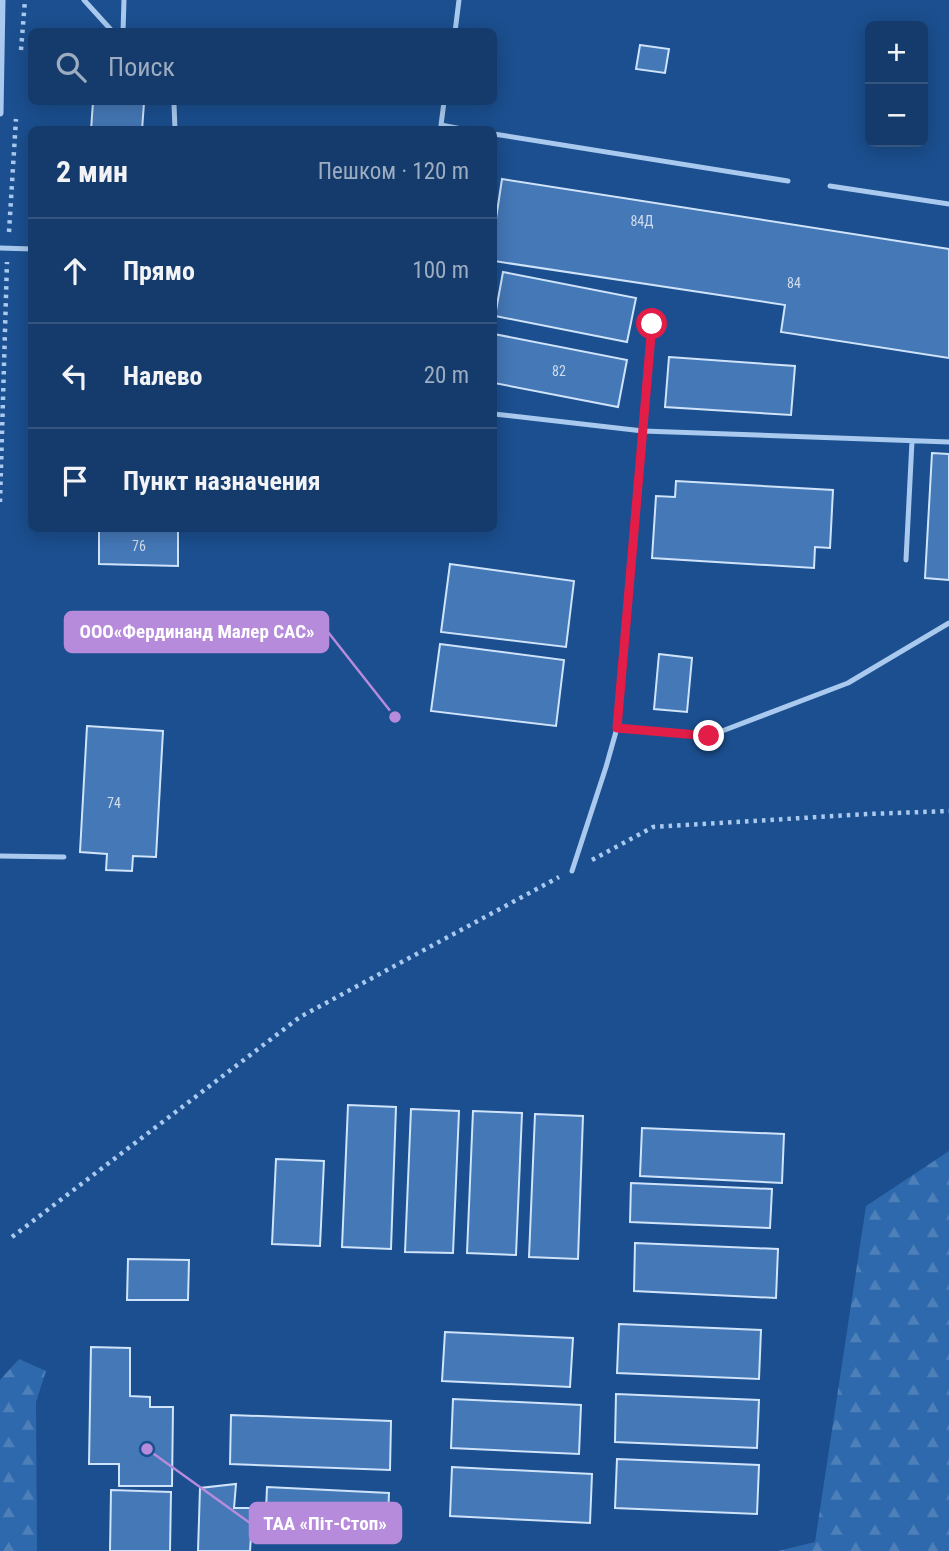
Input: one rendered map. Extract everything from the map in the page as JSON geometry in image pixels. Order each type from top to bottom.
[{"type":"street","points":[[0,113],[2,0]]},
{"type":"lane","points":[[84,0],[109,28]]},
{"type":"lane","points":[[123,28],[124,0]]},
{"type":"lane","points":[[456,28],[459,0]]},
{"type":"lane","points":[[174,105],[175,126]]},
{"type":"lane","points":[[444,105],[441,125],[446,126]]},
{"type":"lane","points":[[497,134],[788,181]]},
{"type":"lane","points":[[830,186],[949,204]]},
{"type":"lane","points":[[0,248],[28,249]]},
{"type":"lane","points":[[572,871],[617,728],[652,324]]},
{"type":"lane","points":[[497,414],[643,431],[949,442]]},
{"type":"lane","points":[[906,560],[912,441]]},
{"type":"lane","points":[[617,728],[709,736],[848,683],[949,623]]},
{"type":"lane","points":[[0,856],[64,857]]},
{"type":"path","points":[[12,1237],[300,1017],[653,827],[949,811]]},
{"type":"green space","points":[[949,1151],[949,1551],[778,1551],[815,1542],[866,1206]]},
{"type":"green space","points":[[19,1359],[46,1371],[36,1402],[37,1551],[0,1551],[0,1380]]},
{"type":"building","points":[[640,45],[669,49],[665,73],[636,69]]},
{"type":"building","points":[[93,105],[144,105],[142,126],[91,126]]},
{"type":"building","points":[[502,179],[949,249],[949,358],[781,332],[785,305],[497,261],[497,212]]},
{"type":"building","points":[[503,272],[636,298],[627,342],[497,316]]},
{"type":"building","points":[[497,335],[627,360],[618,407],[497,384]]},
{"type":"building","points":[[669,357],[795,366],[791,415],[665,407]]},
{"type":"building","points":[[932,453],[949,454],[949,580],[925,578]]},
{"type":"building","points":[[676,481],[833,490],[830,548],[815,547],[814,568],[652,558],[656,496],[675,497]]},
{"type":"building","points":[[99,532],[178,532],[178,566],[99,564]]},
{"type":"building","points":[[450,564],[574,581],[566,647],[441,632]]},
{"type":"building","points":[[440,644],[564,660],[556,726],[431,711]]},
{"type":"building","points":[[659,654],[692,658],[687,712],[654,709]]},
{"type":"building","points":[[87,726],[163,731],[156,857],[133,856],[132,871],[106,870],[107,854],[80,852]]},
{"type":"building","points":[[348,1105],[396,1107],[391,1249],[342,1247]]},
{"type":"building","points":[[411,1109],[459,1111],[453,1253],[405,1252]]},
{"type":"building","points":[[473,1111],[522,1113],[516,1255],[467,1253]]},
{"type":"building","points":[[535,1114],[583,1116],[578,1259],[529,1257]]},
{"type":"building","points":[[642,1128],[784,1134],[782,1183],[640,1176]]},
{"type":"building","points":[[276,1159],[324,1161],[320,1246],[272,1244]]},
{"type":"building","points":[[631,1183],[772,1189],[770,1228],[630,1222]]},
{"type":"building","points":[[635,1243],[778,1249],[776,1298],[634,1291]]},
{"type":"building","points":[[128,1259],[189,1260],[188,1300],[127,1300]]},
{"type":"building","points":[[619,1324],[761,1330],[759,1379],[617,1373]]},
{"type":"building","points":[[445,1332],[573,1338],[570,1387],[442,1381]]},
{"type":"building","points":[[91,1347],[130,1348],[130,1396],[150,1397],[150,1407],[173,1407],[172,1486],[119,1486],[119,1464],[89,1464]]},
{"type":"building","points":[[616,1394],[759,1400],[757,1448],[615,1442]]},
{"type":"building","points":[[453,1399],[581,1405],[579,1454],[451,1448]]},
{"type":"building","points":[[231,1415],[391,1421],[390,1470],[230,1464]]},
{"type":"building","points":[[617,1459],[759,1465],[757,1514],[615,1508]]},
{"type":"building","points":[[452,1467],[592,1474],[590,1523],[450,1516]]},
{"type":"building","points":[[236,1484],[234,1508],[253,1508],[250,1551],[198,1551],[200,1488]]},
{"type":"building","points":[[267,1487],[389,1493],[387,1540],[265,1534]]},
{"type":"building","points":[[111,1490],[171,1492],[170,1551],[110,1551]]},
{"type":"place","name":"ООО«Фердинанд Малер САС»","points":[[395,717]]},
{"type":"place","name":"ТАА «Піт-Стоп»","points":[[147,1449]]},
{"type":"route","points":[[652,324],[617,728],[709,736]]}]
